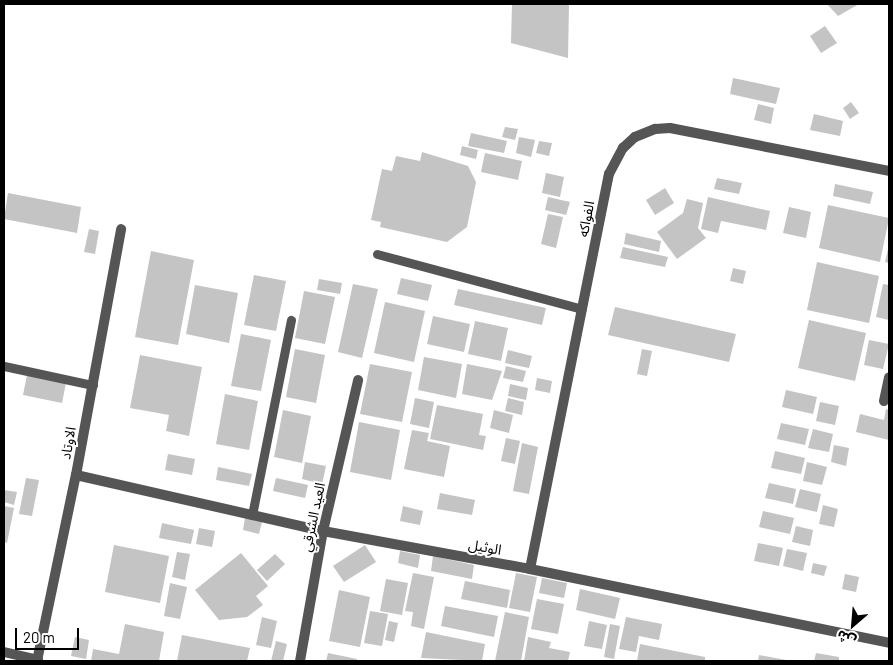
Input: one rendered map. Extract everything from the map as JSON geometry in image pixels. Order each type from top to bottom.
[{"type":"street","name":"الفواكه","points":[[530,569],[609,174],[623,148],[635,137],[655,129],[670,128],[889,171]]},
{"type":"street","name":"الاوتاد","points":[[38,661],[76,475],[121,229]]},
{"type":"street","points":[[884,401],[889,378]]},
{"type":"street","name":"العيد الشرقي","points":[[300,661],[324,531],[358,380]]},
{"type":"street","name":"الوثيل","points":[[76,475],[324,531],[530,569],[889,643]]},
{"type":"street","points":[[4,652],[38,661]]},
{"type":"lane","points":[[377,254],[582,309]]},
{"type":"lane","points":[[252,515],[291,320]]},
{"type":"lane","points":[[4,366],[93,385]]},
{"type":"building","points":[[512,4],[569,4],[568,58],[511,43]]},
{"type":"building","points":[[827,4],[859,4],[838,16]]},
{"type":"building","points":[[825,26],[837,43],[821,53],[810,36]]},
{"type":"building","points":[[733,78],[780,88],[776,104],[730,94]]},
{"type":"building","points":[[851,102],[859,113],[850,119],[843,108]]},
{"type":"building","points":[[758,104],[774,108],[771,124],[754,120]]},
{"type":"building","points":[[814,114],[843,121],[840,136],[810,130]]},
{"type":"building","points":[[505,127],[518,129],[515,140],[502,137]]},
{"type":"building","points":[[471,133],[507,141],[504,153],[468,146]]},
{"type":"building","points":[[519,137],[535,140],[531,157],[516,153]]},
{"type":"building","points":[[539,141],[552,143],[549,156],[536,153]]},
{"type":"building","points":[[462,146],[478,150],[476,159],[460,155]]},
{"type":"building","points":[[422,152],[468,166],[476,182],[467,227],[447,242],[380,227],[381,222],[371,220],[382,169],[392,171],[396,156],[420,161]]},
{"type":"building","points":[[485,153],[522,161],[518,180],[481,172]]},
{"type":"building","points":[[546,173],[564,177],[560,197],[542,193]]},
{"type":"building","points":[[717,178],[742,183],[739,194],[714,189]]},
{"type":"building","points":[[835,184],[873,192],[870,204],[833,196]]},
{"type":"building","points":[[665,188],[674,203],[655,215],[646,200]]},
{"type":"building","points":[[8,193],[81,207],[77,233],[4,219]]},
{"type":"building","points":[[548,197],[570,202],[566,215],[545,210]]},
{"type":"building","points":[[708,197],[770,211],[766,230],[721,221],[718,233],[701,229]]},
{"type":"building","points":[[687,199],[703,203],[698,228],[706,238],[677,259],[657,232],[683,213]]},
{"type":"building","points":[[828,205],[889,218],[880,262],[819,248]]},
{"type":"building","points":[[789,207],[811,212],[806,238],[783,233]]},
{"type":"building","points":[[548,214],[563,217],[556,248],[541,244]]},
{"type":"building","points":[[89,229],[99,231],[95,254],[84,252]]},
{"type":"building","points":[[626,233],[661,241],[659,252],[624,244]]},
{"type":"building","points":[[889,245],[889,263],[885,262]]},
{"type":"building","points":[[623,247],[668,257],[665,267],[620,258]]},
{"type":"building","points":[[151,251],[194,260],[178,345],[135,337]]},
{"type":"building","points":[[817,262],[879,276],[869,323],[807,310]]},
{"type":"building","points":[[733,268],[746,271],[743,284],[730,281]]},
{"type":"building","points":[[254,275],[286,281],[276,331],[244,325]]},
{"type":"building","points":[[401,278],[432,285],[428,301],[397,294]]},
{"type":"building","points":[[319,279],[342,283],[340,294],[317,290]]},
{"type":"building","points":[[353,284],[378,289],[362,358],[338,352]]},
{"type":"building","points":[[883,284],[889,285],[889,320],[876,317]]},
{"type":"building","points":[[195,285],[238,293],[229,343],[186,334]]},
{"type":"building","points":[[458,289],[546,308],[542,325],[454,305]]},
{"type":"building","points":[[304,291],[335,297],[325,344],[295,338]]},
{"type":"building","points":[[385,302],[425,311],[414,362],[374,353]]},
{"type":"building","points":[[615,307],[736,334],[729,362],[608,335]]},
{"type":"building","points":[[433,316],[470,324],[464,352],[427,344]]},
{"type":"building","points":[[809,320],[866,333],[855,381],[798,368]]},
{"type":"building","points":[[475,321],[508,328],[501,361],[468,354]]},
{"type":"building","points":[[241,334],[271,340],[261,391],[231,386]]},
{"type":"building","points":[[869,340],[889,344],[883,369],[864,365]]},
{"type":"building","points":[[295,349],[325,355],[316,403],[286,397]]},
{"type":"building","points":[[642,349],[652,351],[647,376],[637,374]]},
{"type":"building","points":[[508,350],[532,356],[529,368],[505,363]]},
{"type":"building","points":[[140,355],[202,367],[189,436],[166,431],[169,415],[130,408]]},
{"type":"building","points":[[424,357],[462,364],[456,398],[418,390]]},
{"type":"building","points":[[370,364],[412,372],[402,422],[360,414]]},
{"type":"building","points":[[467,364],[502,371],[492,400],[462,394]]},
{"type":"building","points":[[506,366],[526,371],[523,382],[503,378]]},
{"type":"building","points":[[27,375],[66,383],[62,403],[23,395]]},
{"type":"building","points":[[537,378],[552,381],[550,393],[535,390]]},
{"type":"building","points":[[510,384],[528,388],[526,400],[508,396]]},
{"type":"building","points":[[786,390],[817,397],[813,414],[782,407]]},
{"type":"building","points":[[225,394],[258,401],[249,450],[216,444]]},
{"type":"building","points":[[415,398],[434,402],[429,428],[410,424]]},
{"type":"building","points":[[508,398],[524,402],[522,415],[505,411]]},
{"type":"building","points":[[820,402],[839,406],[835,425],[816,421]]},
{"type":"building","points":[[437,405],[483,414],[479,435],[486,436],[483,450],[430,439]]},
{"type":"building","points":[[886,409],[889,410],[889,440],[856,432],[860,414],[884,420]]},
{"type":"building","points":[[283,410],[311,416],[302,463],[274,457]]},
{"type":"building","points":[[494,410],[513,415],[509,433],[490,428]]},
{"type":"building","points":[[359,422],[400,430],[391,480],[350,472]]},
{"type":"building","points":[[781,423],[809,429],[805,445],[777,439]]},
{"type":"building","points":[[813,429],[833,434],[829,452],[808,448]]},
{"type":"building","points":[[412,430],[429,433],[427,441],[450,446],[444,477],[404,469]]},
{"type":"building","points":[[506,438],[520,441],[515,464],[501,461]]},
{"type":"building","points":[[522,443],[538,447],[529,494],[513,491]]},
{"type":"building","points":[[834,445],[849,448],[846,466],[831,462]]},
{"type":"building","points":[[775,451],[805,458],[801,474],[771,468]]},
{"type":"building","points":[[168,454],[195,459],[192,475],[165,470]]},
{"type":"building","points":[[305,462],[326,466],[322,484],[302,479]]},
{"type":"building","points":[[807,462],[827,467],[822,485],[803,481]]},
{"type":"building","points":[[218,467],[252,474],[249,486],[216,480]]},
{"type":"building","points":[[26,478],[39,480],[32,516],[19,514]]},
{"type":"building","points":[[276,478],[308,485],[305,498],[273,491]]},
{"type":"building","points":[[769,483],[796,489],[793,504],[765,498]]},
{"type":"building","points":[[800,489],[821,494],[817,512],[795,507]]},
{"type":"building","points":[[4,490],[17,492],[14,505],[4,502]]},
{"type":"building","points":[[440,493],[475,500],[472,515],[437,509]]},
{"type":"building","points":[[823,505],[838,509],[834,527],[819,524]]},
{"type":"building","points":[[4,506],[14,508],[7,543],[4,542]]},
{"type":"building","points":[[403,506],[423,511],[420,525],[400,521]]},
{"type":"building","points":[[763,511],[794,518],[790,534],[759,527]]},
{"type":"building","points":[[245,518],[262,522],[259,534],[243,530]]},
{"type":"building","points":[[162,523],[194,530],[191,544],[159,538]]},
{"type":"building","points":[[796,526],[813,530],[810,546],[792,542]]},
{"type":"building","points":[[199,528],[215,531],[212,547],[196,544]]},
{"type":"building","points":[[758,543],[783,548],[779,566],[754,561]]},
{"type":"building","points":[[114,545],[169,556],[160,603],[105,592]]},
{"type":"building","points":[[365,545],[376,562],[344,582],[333,566]]},
{"type":"building","points":[[787,549],[807,553],[803,571],[783,566]]},
{"type":"building","points":[[400,551],[420,555],[418,568],[398,563]]},
{"type":"building","points":[[177,552],[190,554],[185,580],[172,577]]},
{"type":"building","points":[[241,553],[268,586],[256,596],[263,605],[247,617],[219,620],[195,590]]},
{"type":"building","points":[[275,554],[285,564],[267,581],[257,570]]},
{"type":"building","points":[[433,556],[474,565],[472,579],[431,571]]},
{"type":"building","points":[[813,563],[827,566],[824,576],[811,573]]},
{"type":"building","points":[[413,573],[434,577],[424,629],[411,626],[413,612],[405,611]]},
{"type":"building","points":[[516,573],[537,577],[530,612],[509,608]]},
{"type":"building","points":[[845,574],[859,577],[856,592],[842,589]]},
{"type":"building","points":[[542,578],[567,583],[564,598],[539,593]]},
{"type":"building","points":[[386,579],[408,583],[402,615],[380,611]]},
{"type":"building","points":[[465,581],[510,590],[507,608],[461,599]]},
{"type":"building","points":[[170,583],[187,587],[180,619],[164,616]]},
{"type":"building","points":[[580,589],[620,598],[615,619],[576,610]]},
{"type":"building","points":[[339,590],[370,597],[360,647],[329,641]]},
{"type":"building","points":[[537,599],[564,604],[558,634],[531,629]]},
{"type":"building","points":[[445,606],[498,616],[494,637],[441,626]]},
{"type":"building","points":[[370,611],[388,614],[382,646],[364,643]]},
{"type":"building","points":[[505,612],[529,617],[521,661],[495,661]]},
{"type":"building","points":[[262,617],[277,621],[271,648],[256,645]]},
{"type":"building","points":[[626,617],[662,624],[659,640],[639,636],[636,652],[619,649]]},
{"type":"building","points":[[389,621],[398,623],[394,642],[385,640]]},
{"type":"building","points":[[589,621],[607,625],[602,649],[584,646]]},
{"type":"building","points":[[125,624],[164,632],[159,661],[91,661],[93,649],[119,654]]},
{"type":"building","points":[[610,624],[620,626],[614,659],[604,657]]},
{"type":"building","points":[[426,632],[485,644],[482,661],[421,658]]},
{"type":"building","points":[[182,635],[250,648],[247,661],[177,661]]},
{"type":"building","points":[[75,637],[89,640],[86,659],[71,656]]},
{"type":"building","points":[[528,637],[551,642],[549,648],[570,652],[568,661],[524,661]]},
{"type":"building","points":[[276,641],[287,644],[283,661],[271,661]]},
{"type":"building","points":[[640,644],[705,657],[705,661],[637,661]]},
{"type":"building","points":[[328,653],[357,659],[357,661],[326,661]]},
{"type":"building","points":[[816,653],[839,657],[839,661],[814,661]]},
{"type":"building","points":[[759,655],[786,660],[786,661],[758,661]]}]
